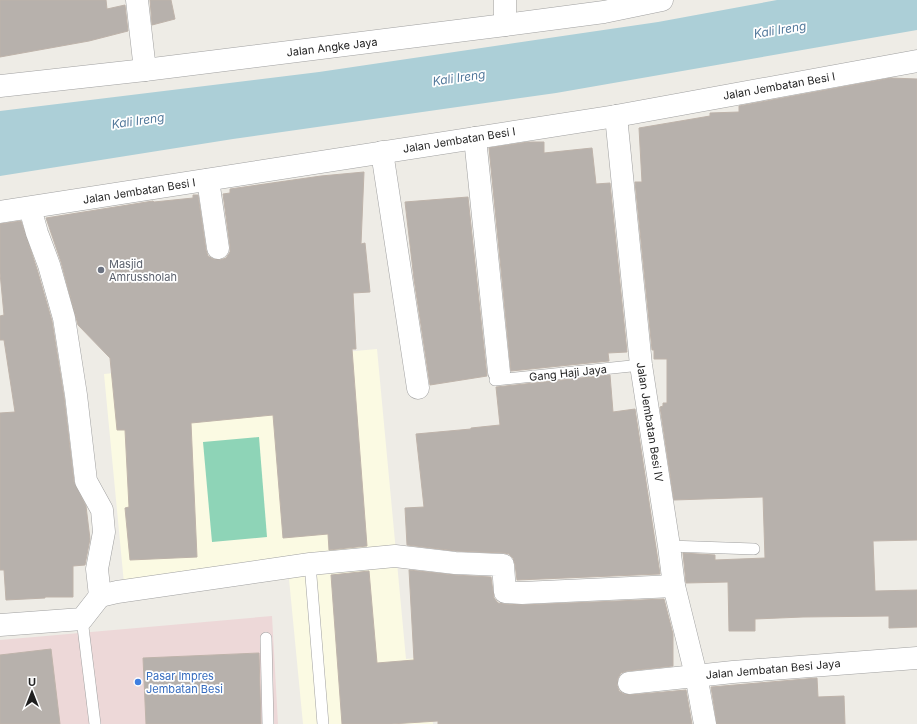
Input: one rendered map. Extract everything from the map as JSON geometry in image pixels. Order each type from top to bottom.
[{"type":"street","points":[[137,0],[145,70]]},
{"type":"street","points":[[505,0],[505,25]]},
{"type":"street","name":"Jalan Angke Jaya","points":[[0,86],[145,70],[505,25],[604,6],[662,0]]},
{"type":"street","name":"Jalan Jembatan Besi I","points":[[0,212],[616,116],[917,61]]},
{"type":"street","name":"Jalan Jembatan Besi IV","points":[[616,116],[641,365],[674,586],[696,676],[705,724]]},
{"type":"street","points":[[475,138],[497,376]]},
{"type":"street","points":[[382,152],[418,388]]},
{"type":"street","points":[[208,180],[218,248]]},
{"type":"street","points":[[30,208],[37,233],[49,265],[64,318],[76,395],[86,481],[102,510],[104,532],[97,569],[100,596]]},
{"type":"street","points":[[0,625],[82,619],[100,596],[117,592],[310,564],[395,556],[455,563],[503,565],[505,592],[522,593],[674,586]]},
{"type":"street","name":"Jalan Jembatan Besi Jaya","points":[[629,683],[917,658]]},
{"type":"lane","name":"Gang Haji Jaya","points":[[497,376],[641,365]]},
{"type":"lane","points":[[669,546],[754,549]]},
{"type":"lane","points":[[310,564],[323,724]]},
{"type":"lane","points":[[82,619],[95,724]]},
{"type":"lane","points":[[266,638],[268,724]]},
{"type":"shaded area","points":[[377,349],[406,659],[427,657],[433,724],[303,724],[289,579],[125,594],[104,374]]},
{"type":"shaded area","name":"Pasar Impres Jembatan Besi","points":[[272,616],[278,724],[0,724],[0,640]]},
{"type":"green space","points":[[259,437],[267,537],[212,542],[203,442]]},
{"type":"water","name":"Kali Ireng","points":[[777,0],[917,0],[917,30],[556,93],[233,139],[0,176],[0,111],[319,72],[658,22]]},
{"type":"building","points":[[0,0],[106,0],[107,9],[125,5],[128,31],[89,41],[0,57]]},
{"type":"building","points":[[150,0],[171,0],[175,19],[152,25]]},
{"type":"building","points":[[891,78],[917,79],[917,540],[873,541],[875,591],[917,590],[917,627],[889,628],[889,616],[803,617],[755,619],[755,631],[729,631],[728,582],[686,583],[683,553],[715,555],[715,560],[765,558],[763,497],[674,500],[660,407],[663,406],[663,403],[667,403],[667,359],[654,359],[654,350],[652,350],[635,182],[642,182],[639,128],[710,116],[710,113],[739,112],[739,106]]},
{"type":"building","points":[[528,142],[544,142],[544,153],[592,148],[596,184],[610,183],[627,352],[608,353],[609,361],[511,371],[489,148]]},
{"type":"building","points":[[364,172],[361,244],[365,243],[370,292],[353,293],[356,349],[352,349],[367,546],[329,550],[328,534],[283,538],[273,415],[191,423],[197,557],[130,560],[125,508],[129,507],[125,430],[117,430],[110,358],[78,325],[61,262],[46,218],[153,201],[193,198],[193,195],[198,195],[208,256],[213,259],[220,260],[226,258],[230,252],[223,194],[230,193],[230,189],[321,176]]},
{"type":"building","points":[[468,197],[487,376],[430,385],[414,279],[405,202]]},
{"type":"building","points":[[21,221],[52,321],[64,397],[74,482],[86,506],[90,539],[85,565],[73,566],[73,597],[45,597],[6,600],[4,570],[0,570],[0,413],[15,412],[4,340],[0,340],[0,316],[4,315],[0,273],[0,224]]},
{"type":"building","points":[[610,375],[613,412],[635,409],[660,574],[517,580],[515,564],[513,558],[509,554],[456,551],[407,545],[405,508],[424,507],[416,434],[500,425],[496,387]]},
{"type":"building","points":[[409,570],[491,577],[494,598],[498,603],[504,604],[523,605],[664,599],[673,634],[673,666],[621,673],[618,678],[617,685],[619,691],[630,695],[686,690],[692,724],[438,724],[438,721],[391,724],[342,724],[331,575],[369,571],[377,663],[414,660]]},
{"type":"building","points":[[51,649],[60,724],[0,724],[0,655]]},
{"type":"building","points":[[259,653],[261,724],[146,724],[143,658]]},
{"type":"building","points":[[817,678],[818,697],[844,696],[845,724],[717,724],[711,687]]},
{"type":"place","name":"Masjid Amrussholah","points":[[101,270]]},
{"type":"place","name":"Pasar Impres Jembatan Besi","points":[[138,682]]}]
